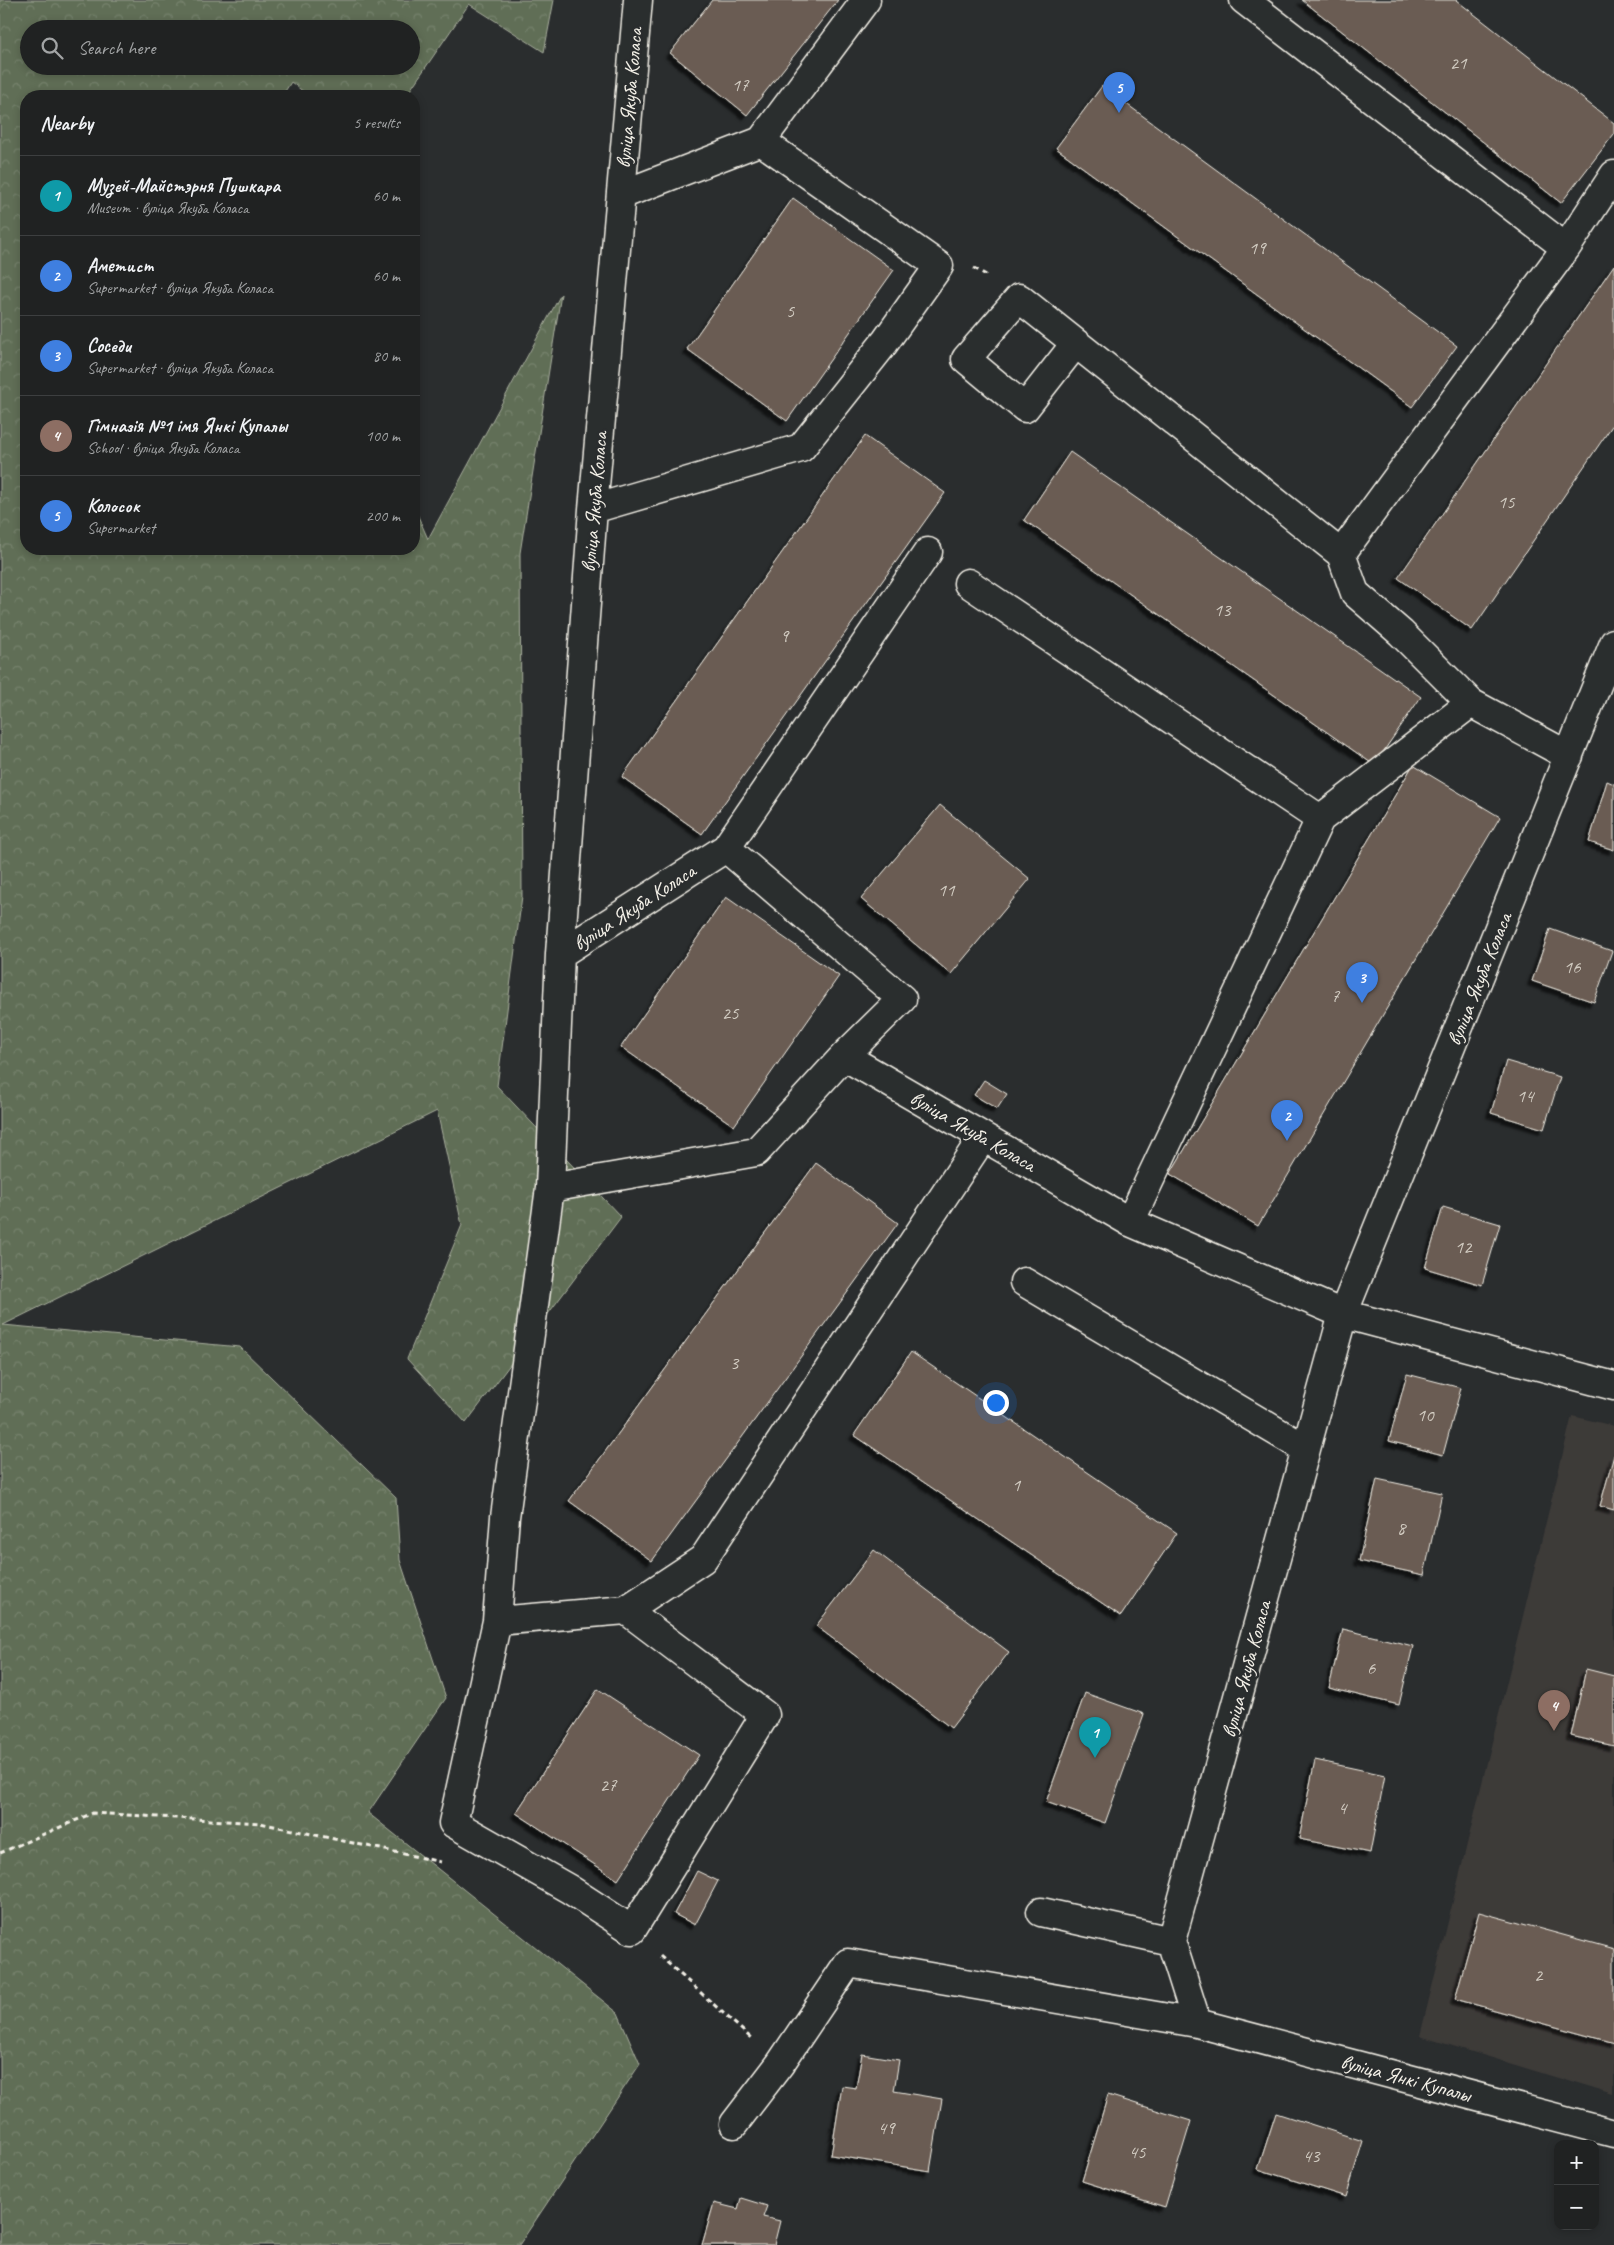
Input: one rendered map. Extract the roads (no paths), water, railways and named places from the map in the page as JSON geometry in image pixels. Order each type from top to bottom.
[{"type":"street","name":"вуліца Якуба Коласа","points":[[560,954],[593,509],[638,0]]},
{"type":"street","points":[[621,195],[761,141],[866,0]]},
{"type":"street","points":[[1244,0],[1566,248]]},
{"type":"street","points":[[593,509],[801,448],[885,342],[939,266],[761,141]]},
{"type":"street","points":[[1341,554],[1566,248],[1612,181]]},
{"type":"street","points":[[1075,344],[1341,554],[1355,593],[1401,633],[1471,703],[1569,756]]},
{"type":"street","points":[[550,1188],[756,1152],[844,1056],[902,1000],[726,848],[928,552]]},
{"type":"street","points":[[968,583],[1320,819]]},
{"type":"street","name":"вуліца Якуба Коласа","points":[[1171,1941],[1343,1314],[1614,643]]},
{"type":"street","points":[[1130,1222],[1320,819],[1471,703]]},
{"type":"street","name":"вуліца Якуба Коласа","points":[[560,954],[726,848]]},
{"type":"street","points":[[560,954],[550,1188],[505,1517],[497,1621],[453,1822],[569,1889],[632,1930],[764,1715],[626,1610]]},
{"type":"street","name":"вуліца Якуба Коласа","points":[[844,1056],[1130,1222],[1343,1314]]},
{"type":"street","points":[[497,1621],[626,1610],[703,1559],[983,1137]]},
{"type":"street","points":[[1024,1282],[1306,1449]]},
{"type":"street","points":[[1343,1314],[1614,1386]]},
{"type":"street","points":[[1041,1912],[1171,1941],[1197,2023]]},
{"type":"street","name":"вуліца Янкі Купалы","points":[[734,2124],[780,2064],[848,1963],[1197,2023],[1614,2132]]},
{"type":"place","name":"Колосок","points":[[1119,113]]},
{"type":"place","name":"Соседи","points":[[1362,1003]]},
{"type":"place","name":"Аметист","points":[[1287,1141]]},
{"type":"place","name":"Гімназія №1 імя Янкі Купалы","points":[[1554,1731]]},
{"type":"place","name":"Музей-Майстэрня Пушкара","points":[[1095,1758]]}]
